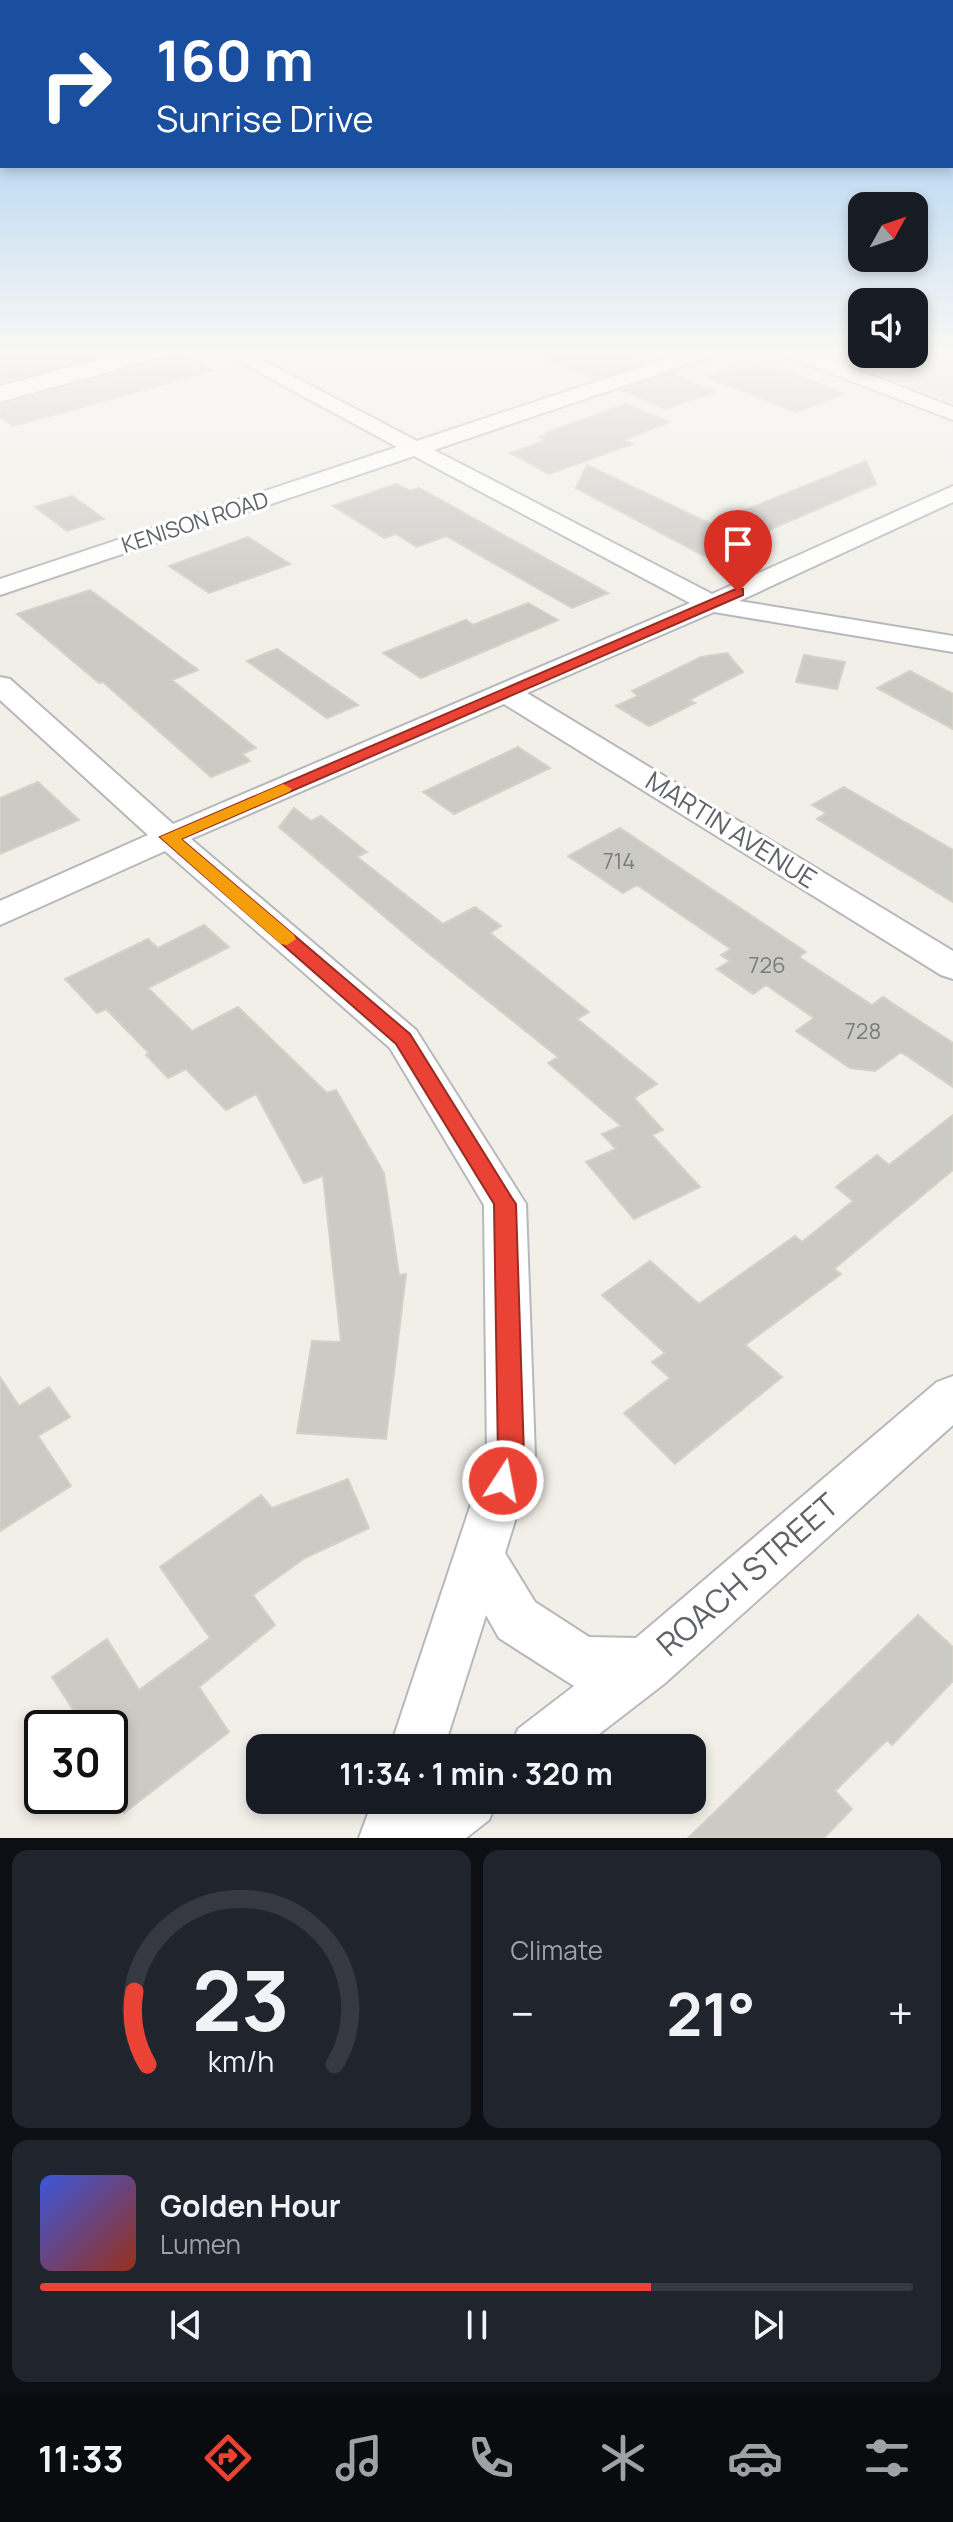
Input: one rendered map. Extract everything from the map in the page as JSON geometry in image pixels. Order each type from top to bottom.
[{"type":"street","points":[[394,437],[711,604],[953,644]]},
{"type":"street","name":"KENISON ROAD","points":[[0,587],[450,437]]},
{"type":"street","points":[[0,914],[169,837],[508,694],[953,493]]},
{"type":"street","points":[[0,685],[169,837],[403,1039],[505,1204],[511,1456],[422,1734]]},
{"type":"street","name":"MARTIN AVENUE","points":[[508,694],[953,967]]},
{"type":"street","name":"ROACH STREET","points":[[555,1734],[645,1665],[953,1396]]},
{"type":"street","points":[[479,1557],[517,1620],[582,1663],[645,1665]]},
{"type":"street","points":[[388,1838],[396,1814]]},
{"type":"street","points":[[420,1838],[451,1814]]},
{"type":"building","points":[[540,437],[632,437],[624,440],[633,444],[549,474],[510,453],[547,440]]},
{"type":"building","points":[[866,461],[876,484],[706,557],[576,488],[587,465],[711,524]]},
{"type":"building","points":[[396,484],[410,491],[419,488],[608,593],[572,608],[446,536],[417,547],[396,534],[384,538],[333,506]]},
{"type":"building","points":[[72,496],[104,519],[67,531],[35,507]]},
{"type":"building","points":[[248,537],[290,564],[209,593],[169,566]]},
{"type":"building","points":[[90,590],[198,670],[172,680],[256,748],[242,754],[250,761],[211,777],[103,682],[99,683],[17,614]]},
{"type":"building","points":[[528,603],[558,620],[421,678],[383,653],[466,620],[473,625]]},
{"type":"building","points":[[277,649],[358,705],[327,718],[247,661]]},
{"type":"building","points":[[727,653],[743,672],[689,700],[695,703],[649,726],[616,706],[638,696],[632,691],[701,657]]},
{"type":"building","points":[[804,655],[845,662],[837,689],[796,682]]},
{"type":"building","points":[[910,671],[953,694],[953,729],[877,688]]},
{"type":"building","points":[[518,747],[550,768],[454,814],[423,792]]},
{"type":"building","points":[[38,782],[79,820],[0,854],[0,798]]},
{"type":"building","points":[[844,787],[953,850],[953,902],[817,819],[826,813],[812,805]]},
{"type":"building","points":[[294,808],[311,821],[321,816],[367,852],[357,857],[443,924],[475,907],[501,926],[490,933],[589,1012],[577,1019],[657,1084],[634,1098],[663,1130],[652,1135],[700,1187],[634,1219],[586,1162],[616,1149],[602,1134],[621,1126],[548,1063],[558,1057],[412,940],[279,827]]},
{"type":"building","points":[[620,828],[806,952],[799,957],[872,1005],[883,997],[953,1043],[953,1087],[901,1052],[875,1071],[850,1068],[796,1031],[814,1018],[766,985],[753,994],[717,969],[730,961],[721,955],[731,949],[637,885],[623,893],[568,856]]},
{"type":"building","points":[[204,925],[229,947],[148,988],[192,1031],[238,1007],[327,1093],[336,1090],[384,1173],[399,1275],[406,1274],[386,1439],[297,1433],[312,1341],[341,1342],[323,1176],[304,1183],[256,1094],[226,1110],[186,1069],[168,1078],[146,1055],[149,1053],[106,1009],[97,1013],[65,979],[148,939],[158,948]]},
{"type":"building","points":[[953,1115],[953,1170],[834,1269],[841,1274],[745,1345],[782,1377],[675,1464],[624,1413],[670,1378],[652,1362],[665,1353],[602,1295],[650,1261],[699,1304],[795,1236],[802,1242],[853,1201],[836,1187],[877,1155],[889,1165]]},
{"type":"building","points":[[0,1377],[19,1406],[49,1387],[70,1417],[38,1436],[71,1486],[0,1531]]},
{"type":"building","points":[[348,1479],[369,1528],[305,1558],[253,1595],[275,1625],[199,1687],[229,1732],[128,1810],[128,1710],[73,1710],[52,1677],[107,1639],[139,1690],[210,1638],[160,1567],[261,1495],[272,1508]]},
{"type":"building","points":[[918,1615],[953,1647],[953,1681],[892,1745],[887,1740],[835,1791],[852,1809],[824,1838],[688,1838]]},
{"type":"slow traffic","points":[[283,789],[169,837],[287,939]]},
{"type":"route","points":[[503,1481],[511,1456],[505,1204],[403,1039],[169,837],[508,694],[738,592]]}]
